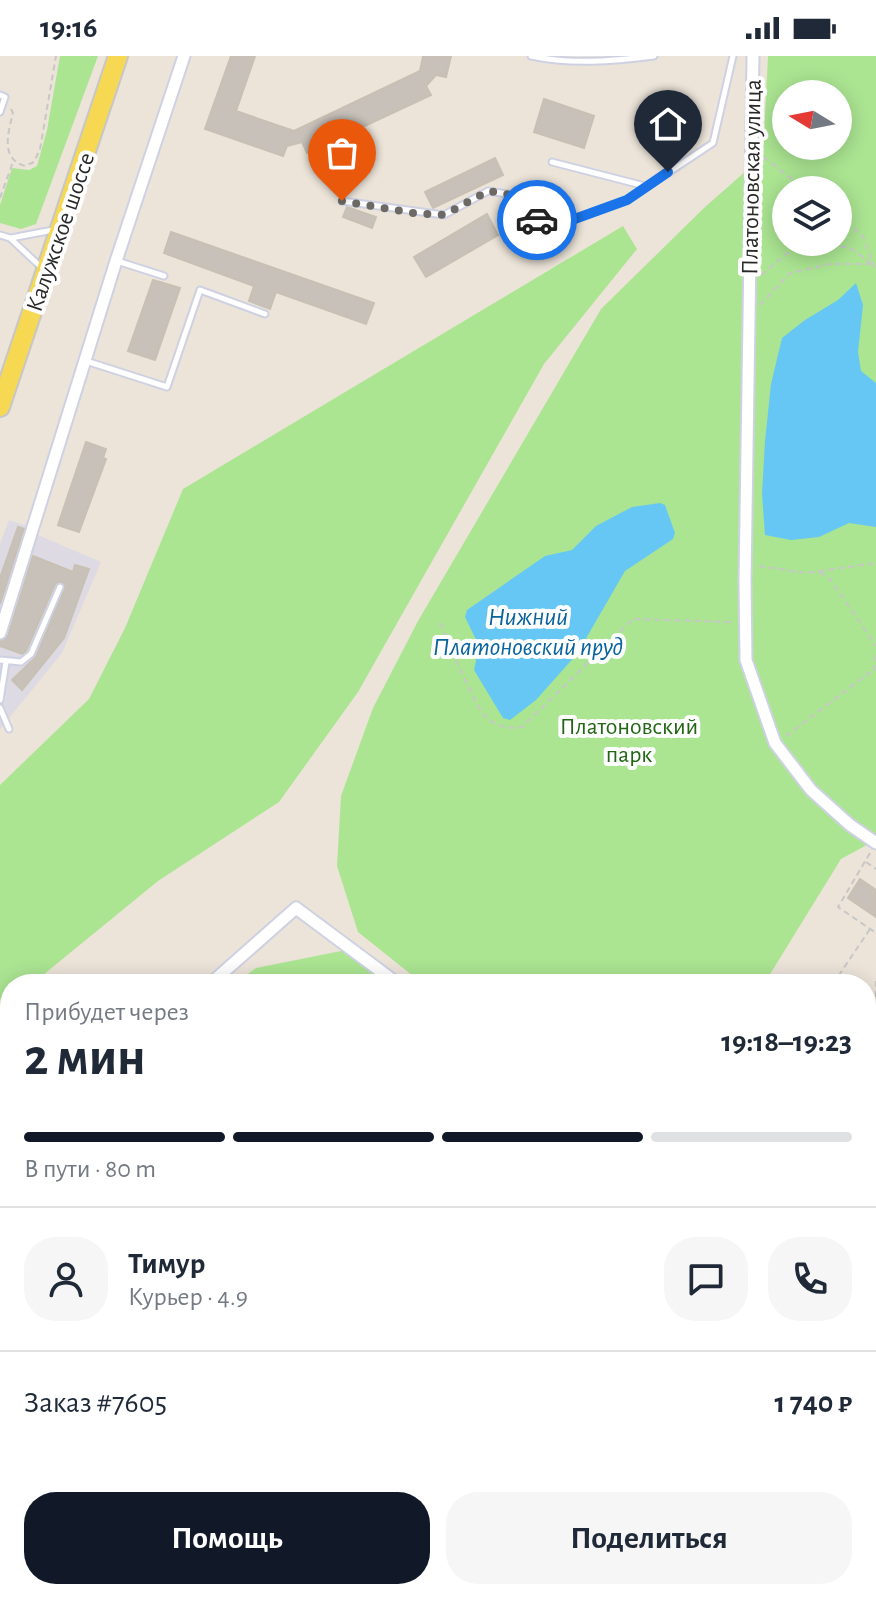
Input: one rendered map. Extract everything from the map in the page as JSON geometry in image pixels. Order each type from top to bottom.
[{"type":"main road","name":"Калужское шоссе","points":[[0,407],[118,56]]},
{"type":"street","points":[[0,633],[116,261],[184,56]]},
{"type":"street","name":"Платоновская улица","points":[[753,56],[746,660],[775,743],[811,790],[850,825],[876,843]]},
{"type":"street","points":[[221,974],[296,908],[385,974]]},
{"type":"lane","points":[[531,56],[611,62],[654,56]]},
{"type":"lane","points":[[342,201],[444,215],[488,191],[498,192],[507,194],[547,229],[627,200],[713,143],[733,56]]},
{"type":"lane","points":[[0,112],[3,96]]},
{"type":"lane","points":[[552,162],[646,186]]},
{"type":"lane","points":[[0,236],[10,238],[62,229]]},
{"type":"lane","points":[[10,238],[46,272]]},
{"type":"lane","points":[[116,261],[164,276]]},
{"type":"lane","points":[[85,361],[167,387],[200,290],[265,314]]},
{"type":"lane","points":[[0,700],[3,661],[21,662],[31,654],[60,587]]},
{"type":"lane","points":[[0,708],[9,729]]},
{"type":"path","points":[[3,96],[13,113],[7,135],[7,153],[13,161],[25,166],[34,162],[38,155],[56,56]]},
{"type":"path","points":[[763,156],[788,176]]},
{"type":"path","points":[[0,198],[13,161]]},
{"type":"path","points":[[852,227],[863,236],[876,272]]},
{"type":"path","points":[[759,276],[796,246],[849,247],[872,264]]},
{"type":"path","points":[[759,306],[790,273],[830,264],[872,264]]},
{"type":"path","points":[[753,565],[806,573],[876,563]]},
{"type":"path","points":[[819,571],[831,580],[876,646]]},
{"type":"path","points":[[440,623],[483,715],[500,726],[511,728],[522,727],[633,619],[746,622]]},
{"type":"path","points":[[782,738],[875,669],[876,655]]},
{"type":"path","points":[[876,854],[871,850],[838,907],[876,933]]},
{"type":"path","points":[[865,861],[876,869]]},
{"type":"path","points":[[840,974],[870,929]]},
{"type":"path","points":[[876,981],[876,999]]},
{"type":"shaded area","points":[[9,520],[101,562],[62,653],[0,729],[0,544]]},
{"type":"green space","points":[[60,56],[98,56],[36,224],[21,229],[0,223],[0,205],[12,168],[29,170],[37,166],[47,130]]},
{"type":"green space","name":"Платоновский парк","points":[[768,56],[876,56],[876,840],[841,859],[770,974],[410,974],[358,932],[337,866],[341,796],[373,708],[418,621],[601,309],[705,207],[763,156]]},
{"type":"green space","points":[[623,226],[637,249],[544,364],[358,692],[279,802],[158,881],[44,974],[0,974],[0,785],[89,699],[125,628],[183,489]]},
{"type":"green space","points":[[346,950],[376,974],[248,974],[256,968]]},
{"type":"water","points":[[856,283],[863,305],[858,352],[861,371],[876,383],[876,527],[849,523],[819,537],[791,540],[765,535],[762,494],[765,441],[771,384],[782,338],[838,300]]},
{"type":"water","name":"Нижний Платоновский пруд","points":[[665,505],[675,533],[673,539],[625,571],[577,654],[536,700],[510,720],[503,718],[474,670],[479,646],[465,617],[467,610],[545,556],[572,550],[596,526],[632,507]]},
{"type":"building","points":[[231,56],[255,56],[236,111],[294,131],[420,71],[423,56],[451,56],[446,77],[436,75],[426,86],[431,95],[307,153],[302,142],[287,146],[283,156],[205,129]]},
{"type":"building","points":[[544,99],[594,116],[584,148],[534,132]]},
{"type":"building","points":[[495,158],[503,175],[433,208],[425,192]]},
{"type":"building","points":[[347,207],[376,217],[372,228],[343,217]]},
{"type":"building","points":[[487,214],[498,235],[426,277],[414,257]]},
{"type":"building","points":[[171,232],[374,303],[366,324],[276,292],[270,309],[249,301],[254,286],[164,253]]},
{"type":"building","points":[[153,280],[180,288],[155,360],[128,351]]},
{"type":"building","points":[[86,442],[106,449],[103,458],[106,459],[79,532],[58,525]]},
{"type":"building","points":[[18,527],[24,529],[0,604],[0,578]]},
{"type":"building","points":[[33,556],[73,572],[75,565],[89,569],[64,638],[22,690],[12,680],[36,657],[65,587],[61,582],[55,584],[26,651],[22,654],[0,646],[0,641],[8,636]]},
{"type":"building","points":[[860,879],[876,890],[876,917],[848,898]]},
{"type":"way so far","points":[[342,201],[444,215],[488,191],[507,194],[537,220]]},
{"type":"route","points":[[537,220],[547,229],[627,200],[668,172]]}]
